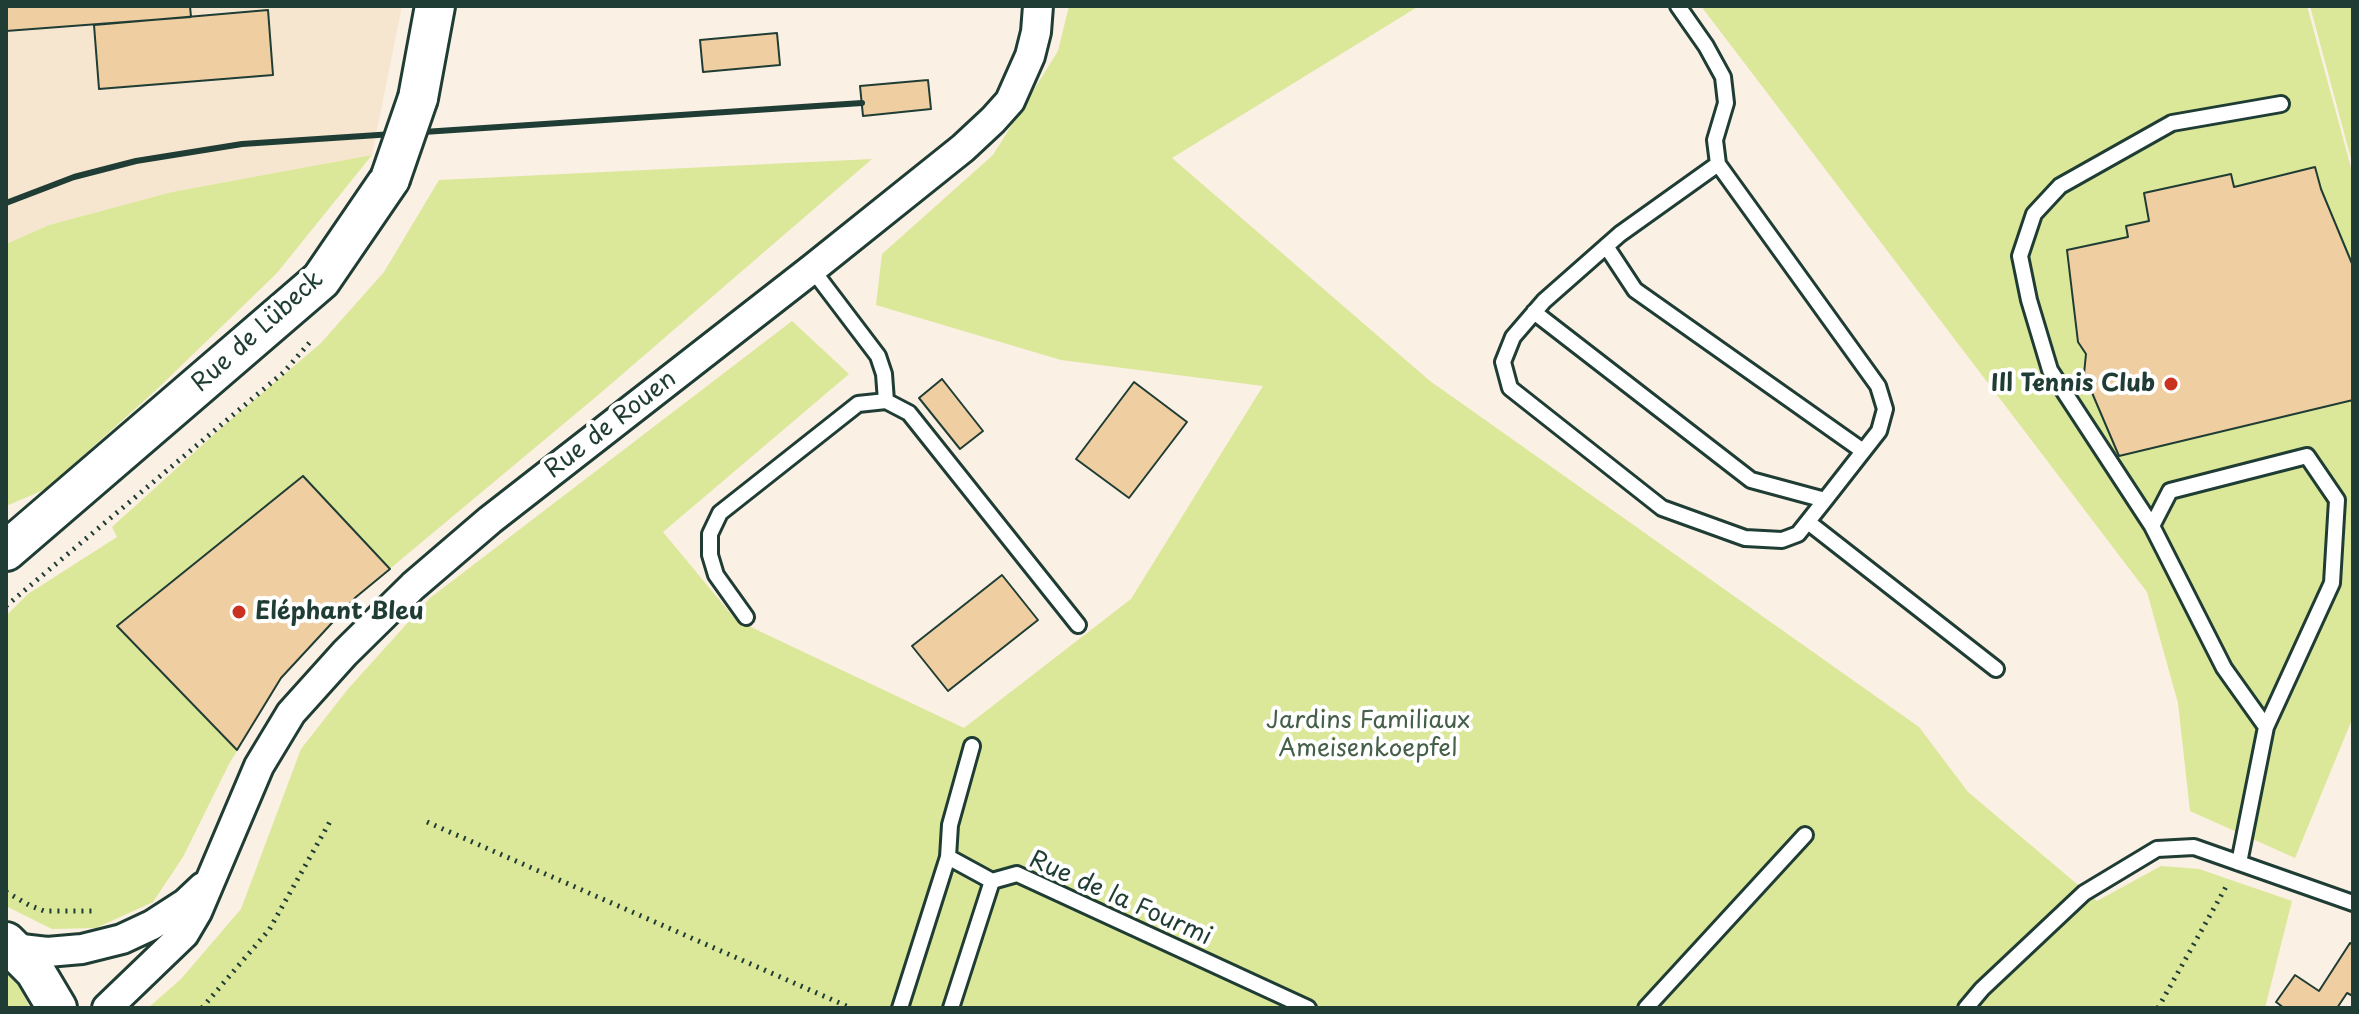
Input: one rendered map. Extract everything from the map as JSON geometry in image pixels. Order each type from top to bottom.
[{"type":"main road","name":"Rue de Lübeck","points":[[6,551],[321,280],[390,179],[418,98],[435,6]]},
{"type":"main road","points":[[10,945],[35,971],[57,1008]]},
{"type":"street","name":"Rue de Rouen","points":[[107,1008],[184,934],[197,912],[259,766],[291,713],[345,653],[413,586],[490,520],[963,148],[1010,101],[1030,56],[1038,6]]},
{"type":"street","name":"Rue de Rouen","points":[[10,945],[47,952],[82,949],[122,939],[152,925],[186,903],[212,878]]},
{"type":"lane","points":[[1678,6],[1723,77],[1726,103],[1715,140],[1718,164],[1878,386],[1885,409],[1879,431],[1808,522],[1798,534],[1782,540],[1745,538],[1662,508],[1510,388],[1503,362],[1513,337],[1534,312],[1606,246],[1718,164]]},
{"type":"lane","points":[[2266,727],[2224,668],[2152,526],[2050,370],[2029,300],[2020,256],[2034,214],[2060,186],[2172,123],[2281,104]]},
{"type":"lane","points":[[1606,246],[1635,290],[1863,451]]},
{"type":"lane","points":[[812,269],[878,356],[884,374],[886,401]]},
{"type":"lane","points":[[1534,312],[1751,480],[1825,500]]},
{"type":"lane","points":[[746,617],[716,575],[710,555],[710,534],[720,513],[858,404],[886,401],[909,413],[1078,625]]},
{"type":"lane","points":[[2152,526],[2170,491],[2307,456],[2337,500],[2332,583],[2266,727],[2239,863]]},
{"type":"lane","points":[[1808,522],[1996,669]]},
{"type":"lane","points":[[900,1008],[948,857],[950,825],[972,746]]},
{"type":"lane","points":[[1646,1008],[1805,835]]},
{"type":"lane","points":[[1966,1008],[1982,989],[2084,893],[2157,849],[2194,847],[2353,903]]},
{"type":"lane","points":[[948,857],[992,881]]},
{"type":"lane","name":"Rue de la Fourmi","points":[[951,1008],[992,881],[1017,874],[1308,1008]]},
{"type":"path","points":[[202,1008],[269,930],[332,818]]},
{"type":"path","points":[[427,822],[851,1008]]},
{"type":"path","points":[[2158,1008],[2239,863]]},
{"type":"shaded area","points":[[6,6],[402,6],[372,155],[172,192],[49,225],[6,244]]},
{"type":"green space","name":"Jardins Familiaux Ameisenkoepfel","points":[[1069,6],[1419,6],[1172,158],[1430,381],[1919,727],[1968,792],[2097,901],[2161,866],[2199,869],[2292,901],[2265,1008],[148,1008],[181,979],[241,909],[301,749],[348,689],[430,598],[792,321],[849,374],[663,532],[736,620],[964,728],[1131,599],[1263,386],[1061,360],[876,305],[882,254],[993,155],[1058,51]]},
{"type":"green space","name":"Ill Tennis Club","points":[[1701,6],[2307,6],[2353,175],[2353,717],[2295,858],[2190,811],[2178,703],[2147,592]]},
{"type":"green space","points":[[2310,6],[2353,6],[2353,166]]},
{"type":"green space","points":[[372,155],[277,273],[155,391],[46,489],[6,506],[6,244],[49,225],[172,192]]},
{"type":"green space","points":[[872,159],[597,396],[356,597],[281,678],[229,764],[183,857],[153,902],[96,928],[52,929],[6,906],[6,616],[28,594],[117,537],[112,527],[320,344],[384,272],[439,180]]},
{"type":"green space","points":[[6,972],[19,985],[30,1008],[6,1008]]},
{"type":"building","points":[[6,6],[190,6],[191,17],[6,31]]},
{"type":"building","points":[[268,10],[273,75],[99,89],[94,25]]},
{"type":"building","points":[[777,33],[780,65],[703,72],[700,40]]},
{"type":"building","points":[[928,80],[931,109],[863,116],[860,86]]},
{"type":"building","points":[[2315,167],[2353,266],[2353,400],[2119,456],[2084,374],[2086,354],[2078,342],[2067,250],[2128,237],[2126,226],[2149,221],[2144,193],[2231,174],[2234,187]]},
{"type":"building","points":[[942,379],[983,431],[960,449],[919,398]]},
{"type":"building","points":[[1134,382],[1187,422],[1129,498],[1076,459]]},
{"type":"building","name":"Eléphant Bleu","points":[[303,476],[390,569],[356,597],[281,678],[237,750],[117,626]]},
{"type":"building","points":[[1002,575],[1038,620],[948,691],[912,646]]},
{"type":"building","points":[[2350,943],[2353,945],[2353,996],[2347,993],[2337,1008],[2284,1008],[2276,1002],[2295,975],[2319,991]]},
{"type":"railway","points":[[6,203],[74,177],[136,161],[242,144],[862,103]]},
{"type":"place","name":"Ill Tennis Club","points":[[2171,384]]},
{"type":"place","name":"Eléphant Bleu","points":[[239,612]]}]
